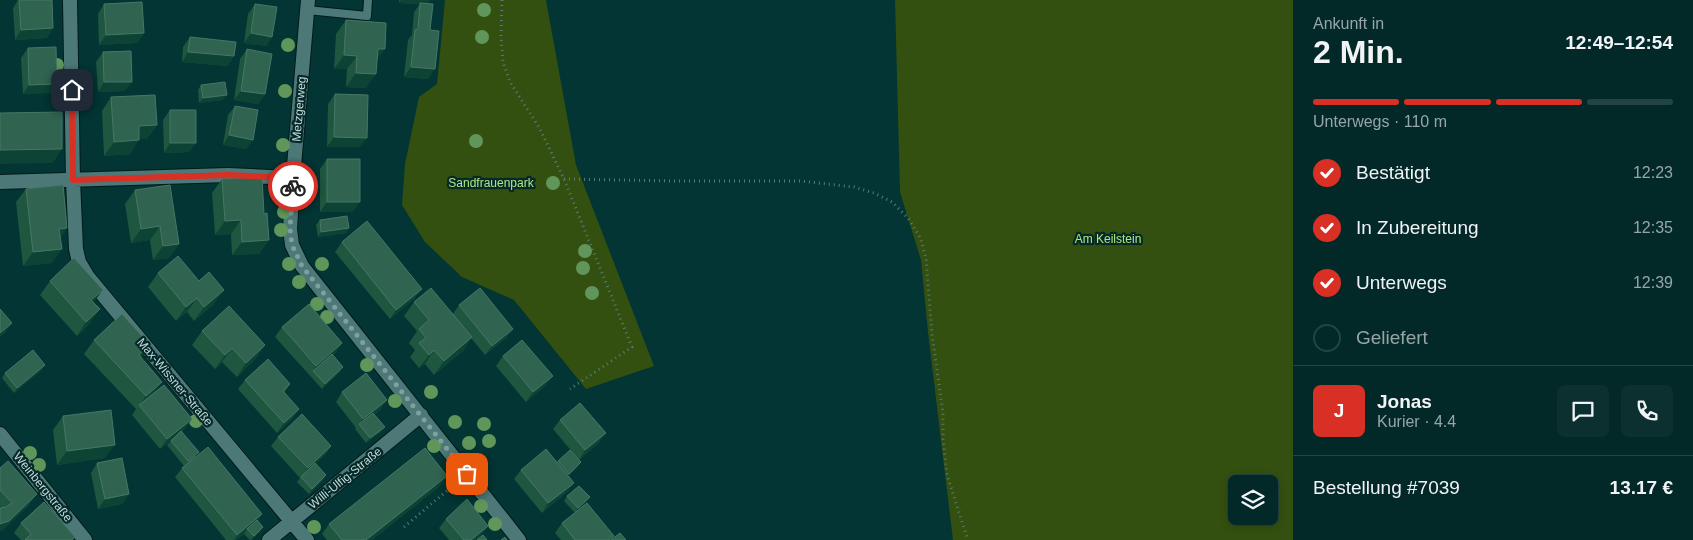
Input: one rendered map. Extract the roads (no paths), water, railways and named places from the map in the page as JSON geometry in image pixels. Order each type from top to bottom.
[{"type":"street","points":[[70,0],[73,180]]},
{"type":"street","name":"Metzgerweg","points":[[308,5],[293,178],[290,229],[292,245],[302,266],[519,540]]},
{"type":"street","points":[[0,182],[228,175],[293,178]]},
{"type":"street","name":"Max-Wissner-Straße","points":[[73,180],[76,249],[79,262],[88,277],[307,540]]},
{"type":"street","name":"Willi-Ulfig-Straße","points":[[269,540],[421,415]]},
{"type":"street","name":"Weinbergstraße","points":[[0,434],[85,540]]},
{"type":"lane","points":[[308,5],[367,16],[368,0]]},
{"type":"park label","name":"Sandfrauenpark","points":[[491,183]]},
{"type":"park label","name":"Am Keilstein","points":[[1108,239]]}]
